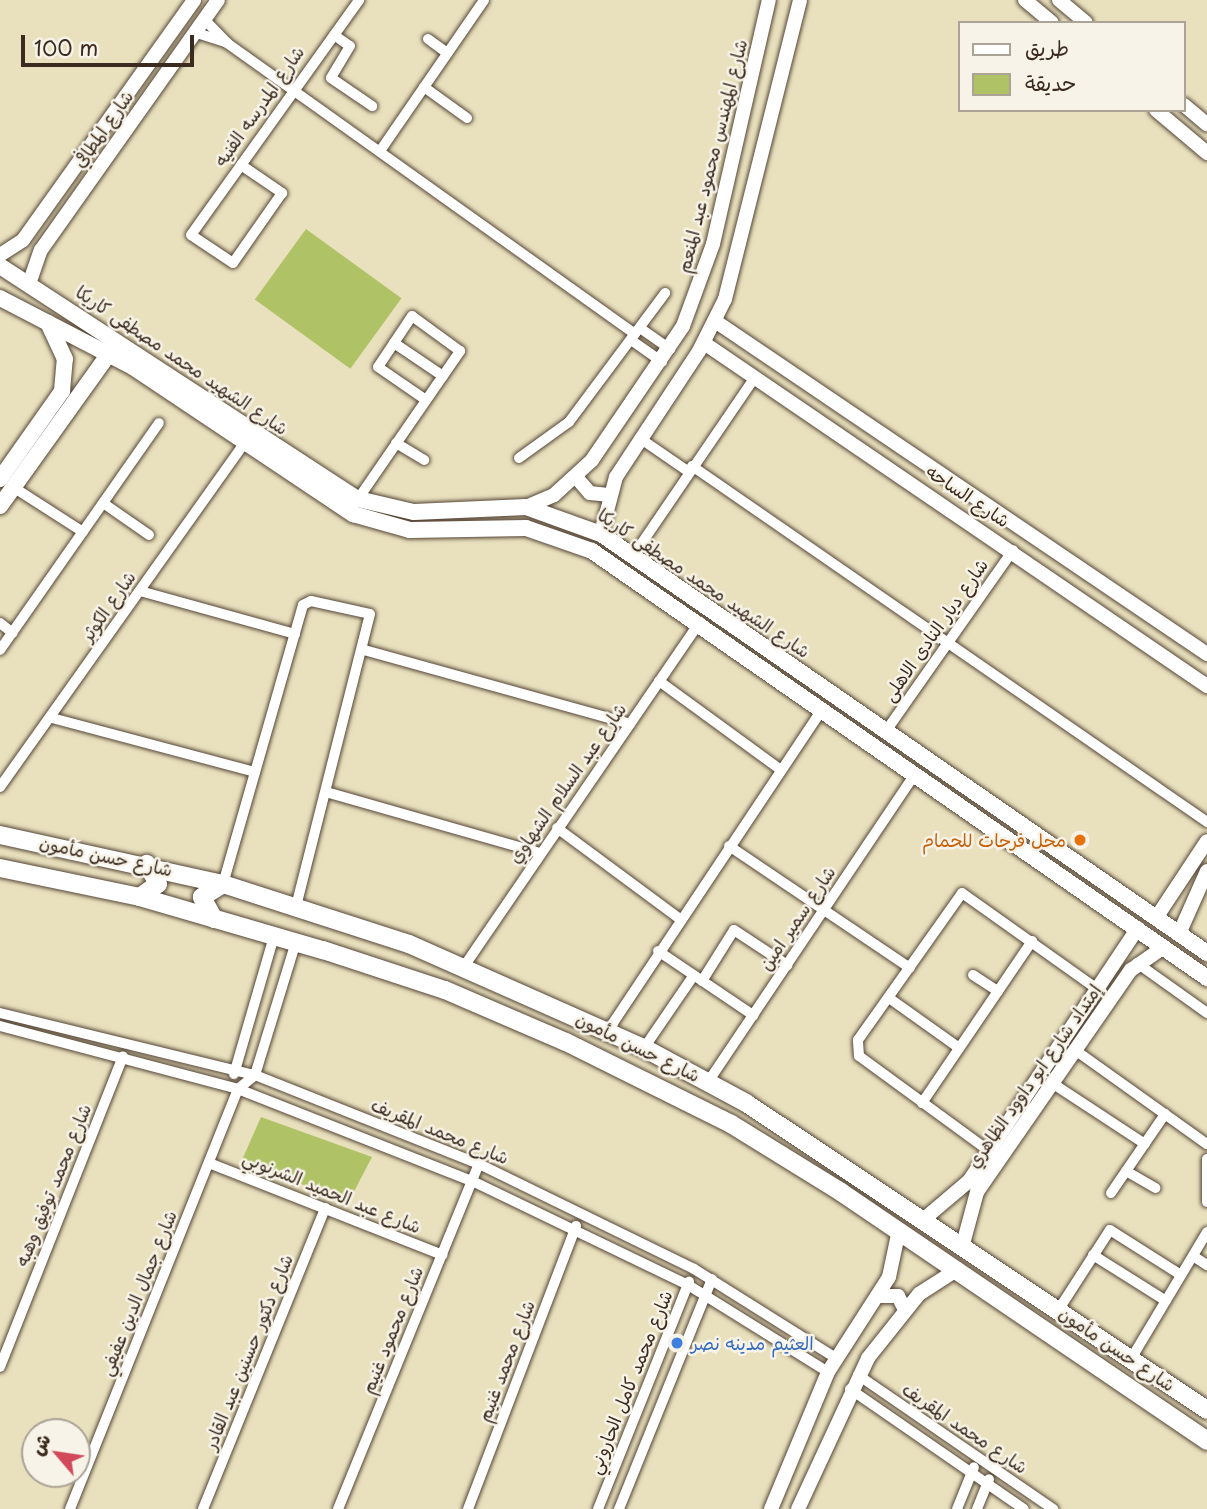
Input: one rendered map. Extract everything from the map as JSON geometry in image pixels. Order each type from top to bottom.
[{"type":"main road","name":"شارع الشهيد محمد مصطفى كاريكا","points":[[0,266],[358,499],[409,512],[526,506],[601,534],[1207,953]]},
{"type":"main road","name":"شارع الشهيد محمد مصطفى كاريكا","points":[[0,298],[109,354],[340,508],[380,524],[426,531],[508,526],[566,538],[700,622],[1207,978]]},
{"type":"main road","points":[[0,506],[7,483],[59,397],[66,370],[48,323]]},
{"type":"main road","points":[[7,483],[89,383],[109,354]]},
{"type":"main road","points":[[66,370],[89,383]]},
{"type":"main road","name":"شارع حسن مأمون","points":[[0,835],[147,864],[296,907],[465,965],[644,1048],[708,1082],[963,1244],[1207,1410]]},
{"type":"main road","points":[[139,897],[158,884],[147,864]]},
{"type":"main road","name":"شارع حسن مأمون","points":[[0,869],[139,897],[296,942],[445,990],[578,1048],[731,1124],[900,1230],[1207,1441]]},
{"type":"main road","points":[[214,919],[202,897],[223,884]]},
{"type":"street","name":"شارع المطافي","points":[[0,255],[30,230],[194,0]]},
{"type":"street","name":"شارع المطافي","points":[[30,284],[47,242],[218,0]]},
{"type":"street","name":"شارع المدرسه الفنيه","points":[[241,165],[282,193],[237,261],[191,235],[294,90],[359,0]]},
{"type":"street","points":[[380,151],[485,0]]},
{"type":"street","name":"شارع المهندس محمود عبد المنعم","points":[[526,506],[576,477],[670,349],[705,273],[769,0]]},
{"type":"street","points":[[601,534],[608,495],[704,343],[715,321],[737,261],[800,0]]},
{"type":"street","points":[[1025,0],[1050,21]]},
{"type":"street","points":[[1059,0],[1084,21]]},
{"type":"street","points":[[204,19],[227,43],[635,334],[662,362]]},
{"type":"street","points":[[194,32],[227,43]]},
{"type":"street","points":[[334,35],[350,46],[331,78],[372,106]]},
{"type":"street","points":[[428,39],[447,53]]},
{"type":"street","points":[[424,88],[467,118]]},
{"type":"street","points":[[1186,107],[1207,124]]},
{"type":"street","points":[[1158,112],[1207,153]]},
{"type":"street","points":[[30,230],[34,240],[47,242]]},
{"type":"street","points":[[519,458],[569,422],[664,293]]},
{"type":"street","points":[[358,499],[443,376],[461,349],[412,316],[378,367],[426,400]]},
{"type":"street","name":"شارع الساحه","points":[[715,321],[1001,511],[1207,654]]},
{"type":"street","points":[[721,355],[735,333]]},
{"type":"street","points":[[635,334],[670,349]]},
{"type":"street","points":[[394,343],[443,376]]},
{"type":"street","name":"شارع الساحه","points":[[704,343],[988,532],[1207,686]]},
{"type":"street","points":[[633,556],[755,377]]},
{"type":"street","points":[[0,650],[159,423]]},
{"type":"street","points":[[641,439],[691,469],[948,642],[1207,822]]},
{"type":"street","points":[[396,443],[424,460]]},
{"type":"street","name":"شارع الكوثر","points":[[0,787],[52,718],[244,444]]},
{"type":"street","points":[[576,477],[590,494],[608,495]]},
{"type":"street","points":[[7,483],[83,531]]},
{"type":"street","points":[[963,516],[977,495]]},
{"type":"street","points":[[103,503],[149,535]]},
{"type":"street","points":[[988,532],[1001,511]]},
{"type":"street","name":"شارع ديار النادى الاهلى","points":[[886,731],[1013,550]]},
{"type":"street","points":[[140,591],[295,634]]},
{"type":"street","points":[[223,884],[303,605],[311,601],[370,615],[364,650],[296,907]]},
{"type":"street","name":"شارع عبد السلام الشهاوي","points":[[465,965],[700,622]]},
{"type":"street","points":[[0,623],[13,633]]},
{"type":"street","points":[[364,650],[630,724]]},
{"type":"street","points":[[659,681],[781,770]]},
{"type":"street","points":[[607,1032],[658,951],[823,708]]},
{"type":"street","points":[[52,718],[256,772]]},
{"type":"street","name":"شارع سمير امين","points":[[708,1082],[916,772]]},
{"type":"street","points":[[326,792],[540,853]]},
{"type":"street","points":[[557,828],[680,919]]},
{"type":"street","points":[[1156,918],[1207,841]]},
{"type":"street","points":[[729,846],[909,968]]},
{"type":"street","points":[[1179,934],[1192,894],[1207,871]]},
{"type":"street","points":[[1180,882],[1192,894]]},
{"type":"street","points":[[989,1151],[856,1052],[909,968],[962,893],[1100,990]]},
{"type":"street","name":"إمتداد شارع ابو داوود الظاهري","points":[[963,1244],[972,1200],[1075,1050],[1129,965],[1138,928]]},
{"type":"street","points":[[644,1048],[734,930],[787,965]]},
{"type":"street","points":[[238,1089],[235,1070],[274,936]]},
{"type":"street","points":[[255,1075],[296,942]]},
{"type":"street","points":[[922,1103],[1032,942]]},
{"type":"street","name":"إمتداد شارع ابو داوود الظاهري","points":[[924,1219],[958,1194],[1100,990],[1129,965],[1164,947]]},
{"type":"street","points":[[658,951],[753,1015]]},
{"type":"street","points":[[1129,965],[1207,1013]]},
{"type":"street","points":[[973,975],[998,991]]},
{"type":"street","points":[[889,998],[960,1048]]},
{"type":"street","points":[[0,1027],[3,1013]]},
{"type":"street","name":"شارع محمد المقريف","points":[[3,1013],[255,1075],[479,1164],[694,1269],[836,1358]]},
{"type":"street","name":"شارع محمد المقريف","points":[[0,1027],[123,1056],[238,1089],[472,1181],[576,1226],[688,1285],[828,1372]]},
{"type":"street","points":[[1075,1050],[1207,1144]]},
{"type":"street","name":"شارع محمد توفيق وهبه","points":[[0,1367],[123,1056]]},
{"type":"street","name":"شارع جمال الدين عفيفي","points":[[70,1509],[238,1089],[255,1075]]},
{"type":"street","points":[[1052,1083],[1145,1144]]},
{"type":"street","points":[[1111,1194],[1166,1114]]},
{"type":"street","points":[[1207,1159],[1207,1202]]},
{"type":"street","name":"شارع عبد الحميد الشرنوبي","points":[[209,1163],[442,1255]]},
{"type":"street","name":"شارع محمود غنيم","points":[[338,1509],[479,1164]]},
{"type":"street","points":[[1126,1171],[1155,1188]]},
{"type":"street","points":[[958,1194],[972,1200]]},
{"type":"street","name":"شارع دكتور حسنين عبد القادر","points":[[204,1509],[325,1209]]},
{"type":"street","name":"شارع محمد غنيم","points":[[468,1509],[576,1226]]},
{"type":"street","points":[[771,1509],[828,1372],[879,1296],[894,1266],[900,1230]]},
{"type":"street","points":[[1059,1309],[1110,1230],[1181,1275]]},
{"type":"street","points":[[1131,1359],[1207,1232]]},
{"type":"street","points":[[1093,1255],[1166,1301]]},
{"type":"street","points":[[1193,1256],[1207,1265]]},
{"type":"street","name":"شارع محمد كامل الحاروني","points":[[598,1509],[694,1269]]},
{"type":"street","points":[[798,1509],[858,1375],[905,1310],[928,1286],[958,1269]]},
{"type":"street","points":[[620,1509],[712,1279]]},
{"type":"street","points":[[879,1296],[898,1296],[905,1310]]},
{"type":"street","name":"شارع محمد المقريف","points":[[858,1375],[1053,1509]]},
{"type":"street","name":"شارع محمد المقريف","points":[[850,1390],[1024,1509]]},
{"type":"street","points":[[957,1509],[978,1457]]},
{"type":"street","points":[[977,1509],[993,1468]]},
{"type":"green space","points":[[306,229],[401,298],[350,369],[255,299]]},
{"type":"green space","points":[[261,1117],[372,1157],[348,1203],[242,1160]]},
{"type":"place","name":"محل فرحات للحمام","points":[[1080,840]]},
{"type":"place","name":"العثيم مدينه نصر","points":[[677,1343]]}]
